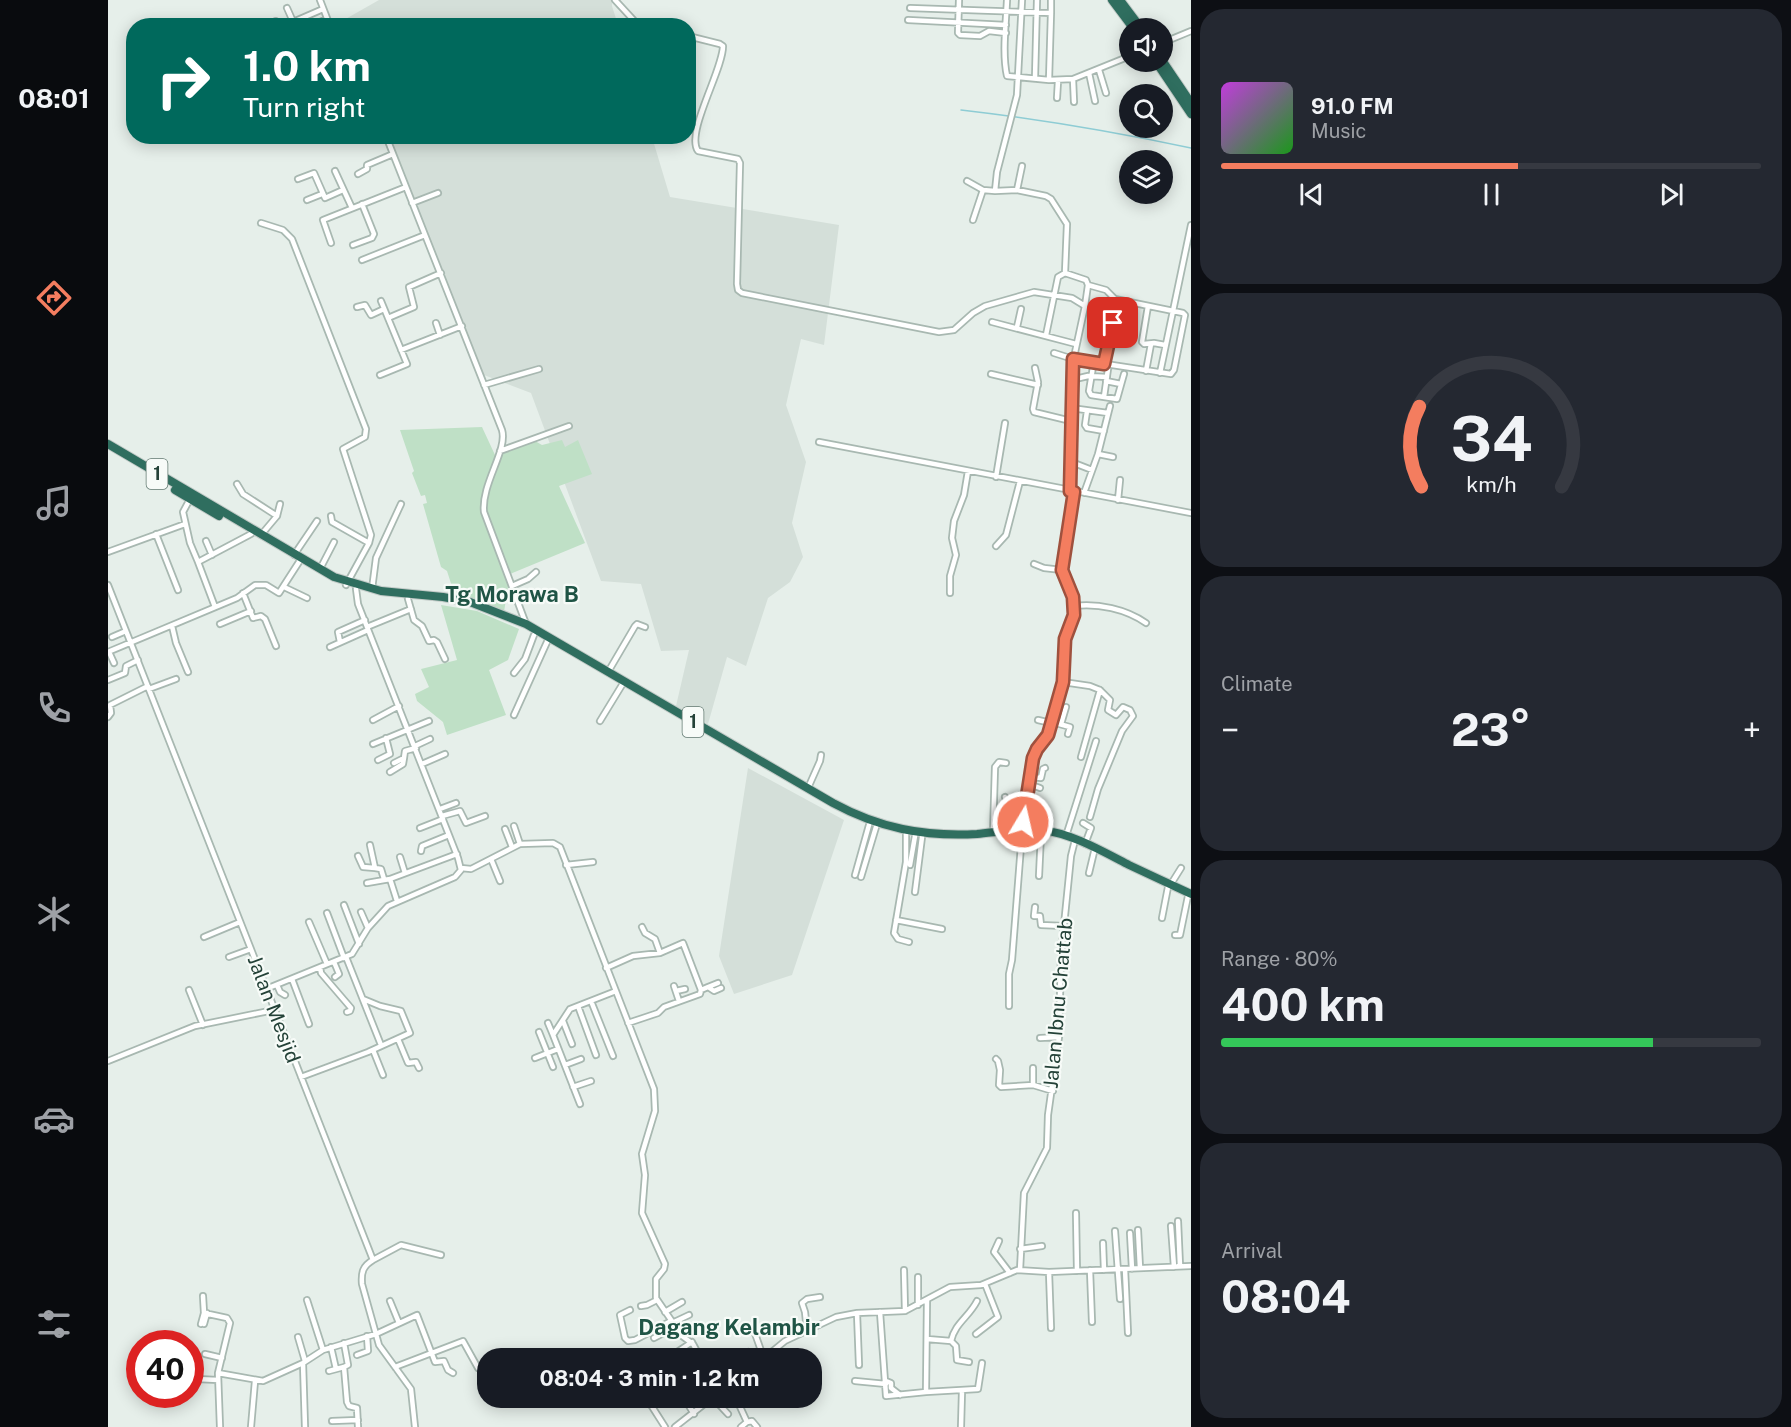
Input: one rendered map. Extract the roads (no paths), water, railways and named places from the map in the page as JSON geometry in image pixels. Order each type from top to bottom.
[{"type":"highway","points":[[1112,0],[1126,18]]},
{"type":"highway","points":[[1120,0],[1134,18]]},
{"type":"highway","points":[[1163,72],[1191,114]]},
{"type":"highway","points":[[1170,72],[1191,103]]},
{"type":"highway","name":"1","points":[[108,444],[251,534],[356,589],[373,594],[446,602],[474,608],[508,621],[818,799],[873,826],[918,836],[963,838],[1041,830],[1066,836],[1094,852],[1169,885]]},
{"type":"highway","name":"1","points":[[108,449],[190,499],[207,505],[261,535],[318,574],[347,584],[372,589],[470,602],[526,624],[852,813],[884,826],[905,831],[951,835],[1010,830],[1074,841],[1085,844],[1190,896]]},
{"type":"street","points":[[320,0],[327,18]]},
{"type":"street","points":[[615,0],[632,18]]},
{"type":"street","points":[[959,0],[958,33],[961,36],[980,36],[989,31],[1006,33]]},
{"type":"street","points":[[1007,0],[1006,74],[1008,77],[1058,81],[1073,79],[1119,61]]},
{"type":"street","points":[[995,191],[997,172],[1007,139],[1019,78],[1022,0]]},
{"type":"street","points":[[1035,78],[1037,0]]},
{"type":"street","points":[[1049,80],[1051,0]]},
{"type":"street","points":[[287,8],[291,18]]},
{"type":"street","points":[[910,8],[1051,13]]},
{"type":"street","points":[[306,18],[324,9]]},
{"type":"street","points":[[908,20],[1006,25]]},
{"type":"street","points":[[1173,38],[1191,31]]},
{"type":"street","points":[[696,38],[723,46],[722,55],[700,116],[696,141]]},
{"type":"street","points":[[1099,70],[1106,93]]},
{"type":"street","points":[[1089,73],[1095,101]]},
{"type":"street","points":[[1073,79],[1074,102]]},
{"type":"street","points":[[1057,98],[1058,81]]},
{"type":"street","points":[[702,85],[710,88]]},
{"type":"street","points":[[389,144],[503,433],[500,451],[484,496],[484,512],[526,624]]},
{"type":"street","points":[[695,144],[698,151],[738,159],[740,163],[736,284],[742,293],[939,332],[954,330],[984,306],[1034,292],[1072,298],[1085,306]]},
{"type":"street","points":[[358,174],[367,170],[367,165],[393,154]]},
{"type":"street","points":[[1017,190],[1022,166]]},
{"type":"street","points":[[335,171],[352,208]]},
{"type":"street","points":[[298,179],[314,173],[322,194],[326,198],[343,190]]},
{"type":"street","points":[[967,182],[983,190],[1017,190],[1049,197],[1063,218],[1067,231],[1065,273]]},
{"type":"street","points":[[331,243],[323,221],[406,187]]},
{"type":"street","points":[[973,220],[983,190]]},
{"type":"street","points":[[412,203],[438,192]]},
{"type":"street","points":[[307,200],[322,194]]},
{"type":"street","points":[[353,245],[372,238],[374,234],[362,204]]},
{"type":"street","points":[[1160,373],[1191,225]]},
{"type":"street","points":[[261,226],[272,226],[287,234],[295,247],[366,429],[365,437],[346,446],[343,451],[370,532],[369,543],[347,584]]},
{"type":"street","points":[[362,260],[425,235]]},
{"type":"street","points":[[388,318],[414,307],[409,286],[441,273]]},
{"type":"street","points":[[1009,1006],[1009,974],[1022,831],[1030,777],[1034,754],[1048,738],[1063,682],[1065,639],[1074,606],[1072,592],[1062,570],[1072,491],[1071,380],[1073,359],[1085,306],[1088,285],[1086,280],[1065,273],[1058,277],[1046,335]]},
{"type":"street","points":[[1054,353],[1073,359],[1146,371],[1170,374],[1173,372],[1185,314],[1115,299],[1106,290],[1088,285]]},
{"type":"street","points":[[1104,364],[1115,315],[1115,299]]},
{"type":"street","points":[[380,375],[407,365],[381,301]]},
{"type":"street","points":[[357,307],[365,305],[370,315],[384,309]]},
{"type":"street","points":[[1148,306],[1142,342],[1165,345]]},
{"type":"street","points":[[1017,327],[1021,309]]},
{"type":"street","points":[[992,322],[1076,344]]},
{"type":"street","points":[[436,323],[440,335]]},
{"type":"street","points":[[401,350],[462,326]]},
{"type":"street","points":[[1146,371],[1151,344]]},
{"type":"street","points":[[1093,367],[1089,393],[1104,397],[1117,399],[1124,374]]},
{"type":"street","points":[[1035,368],[1038,385],[1034,412],[1071,421]]},
{"type":"street","points":[[484,385],[539,369]]},
{"type":"street","points":[[1104,397],[1108,369]]},
{"type":"street","points":[[991,374],[1038,385]]},
{"type":"street","points":[[1071,380],[1092,376],[1121,384]]},
{"type":"street","points":[[1084,493],[1098,454],[1110,406]]},
{"type":"street","points":[[1071,408],[1108,413]]},
{"type":"street","points":[[1087,411],[1086,426],[1104,431]]},
{"type":"street","points":[[996,477],[1005,423]]},
{"type":"street","points":[[500,451],[569,426]]},
{"type":"street","points":[[1097,430],[1101,441]]},
{"type":"street","points":[[819,442],[1191,513]]},
{"type":"street","points":[[1098,454],[1113,457]]},
{"type":"street","points":[[1074,463],[1092,470]]},
{"type":"street","points":[[950,593],[950,576],[956,555],[952,542],[954,521],[964,495],[968,471]]},
{"type":"street","points":[[1118,500],[1120,480]]},
{"type":"street","points":[[996,546],[1006,535],[1020,481]]},
{"type":"street","points":[[237,484],[243,494],[277,516]]},
{"type":"street","points":[[190,499],[183,512],[185,524],[215,607]]},
{"type":"street","points":[[261,535],[277,516],[280,504]]},
{"type":"street","points":[[372,589],[376,558],[401,504]]},
{"type":"street","points":[[331,516],[332,522],[369,543]]},
{"type":"street","points":[[114,663],[108,652],[237,598],[255,585],[266,585],[279,593],[317,521]]},
{"type":"street","points":[[108,552],[185,524]]},
{"type":"street","points":[[156,534],[178,590]]},
{"type":"street","points":[[198,562],[251,534]]},
{"type":"street","points":[[206,541],[212,555]]},
{"type":"street","points":[[320,569],[334,542]]},
{"type":"street","points":[[1034,564],[1044,568],[1062,570]]},
{"type":"street","points":[[512,586],[528,579],[536,572]]},
{"type":"street","name":"Jalan Mesjid","points":[[108,585],[373,1260]]},
{"type":"street","points":[[284,586],[307,598]]},
{"type":"street","points":[[266,989],[352,954],[368,928],[388,906],[455,877],[461,868],[357,599],[356,589]]},
{"type":"street","points":[[243,593],[253,618],[263,617],[276,646]]},
{"type":"street","points":[[408,599],[414,620],[422,626],[430,641],[437,642],[445,659]]},
{"type":"street","points":[[1074,606],[1088,604],[1108,608],[1132,614],[1146,623]]},
{"type":"street","points":[[330,647],[411,609]]},
{"type":"street","points":[[220,624],[251,611]]},
{"type":"street","points":[[332,638],[338,635],[338,632],[365,620]]},
{"type":"street","points":[[608,672],[635,626],[637,624],[645,627]]},
{"type":"street","points":[[172,626],[176,643],[188,672]]},
{"type":"street","points":[[112,637],[126,631]]},
{"type":"street","points":[[338,635],[339,642]]},
{"type":"street","points":[[514,673],[525,659],[534,635]]},
{"type":"street","points":[[514,716],[547,642]]},
{"type":"street","points":[[108,680],[124,673],[126,666],[138,660]]},
{"type":"street","points":[[108,717],[111,714],[110,705],[176,679]]},
{"type":"street","points":[[1063,682],[1100,690],[1110,700],[1108,710],[1116,715],[1122,706],[1133,716],[1122,731],[1098,789],[1090,817]]},
{"type":"street","points":[[600,722],[622,685]]},
{"type":"street","points":[[1081,757],[1100,690]]},
{"type":"street","points":[[373,720],[399,706]]},
{"type":"street","points":[[1060,724],[1066,707]]},
{"type":"street","points":[[1038,720],[1070,727],[1068,734]]},
{"type":"street","points":[[373,744],[429,721]]},
{"type":"street","points":[[378,760],[390,754],[386,738]]},
{"type":"street","points":[[390,772],[404,764],[405,751],[430,738]]},
{"type":"street","points":[[1066,836],[1096,741]]},
{"type":"street","points":[[422,764],[445,754]]},
{"type":"street","points":[[808,788],[820,755]]},
{"type":"street","points":[[394,763],[404,758]]},
{"type":"street","points":[[993,832],[995,767],[997,763],[1006,763]]},
{"type":"street","points":[[1030,777],[1041,778],[1043,769],[1046,768]]},
{"type":"street","points":[[1029,784],[1040,788]]},
{"type":"street","points":[[1005,797],[1010,808],[1010,830]]},
{"type":"street","points":[[440,809],[456,803]]},
{"type":"street","points":[[420,828],[460,811],[466,823],[485,816]]},
{"type":"street","points":[[1083,823],[1091,828],[1085,844]]},
{"type":"street","points":[[514,826],[520,844]]},
{"type":"street","points":[[858,876],[873,826]]},
{"type":"street","points":[[505,829],[512,847]]},
{"type":"street","points":[[906,834],[906,862],[895,936],[909,942]]},
{"type":"street","points":[[1039,876],[1041,834]]},
{"type":"street","points":[[421,851],[422,846],[449,835]]},
{"type":"street","points":[[910,865],[918,836]]},
{"type":"street","points":[[915,892],[918,836]]},
{"type":"street","name":"Jalan Ibnu Chattab","points":[[1020,1270],[1024,1193],[1047,1148],[1064,926],[1074,841]]},
{"type":"street","points":[[461,868],[469,870],[520,844],[555,844],[560,848],[652,1082],[656,1101],[642,1154],[645,1175],[642,1211],[664,1264],[664,1269],[656,1280],[657,1300],[682,1336],[692,1342],[695,1348]]},
{"type":"street","points":[[370,845],[375,868]]},
{"type":"street","points":[[1089,873],[1094,852]]},
{"type":"street","points":[[367,883],[390,879],[457,854]]},
{"type":"street","points":[[358,856],[363,867],[381,869],[384,879]]},
{"type":"street","points":[[400,857],[405,873]]},
{"type":"street","points":[[491,859],[500,881]]},
{"type":"street","points":[[566,865],[593,862]]},
{"type":"street","points":[[1162,918],[1169,885],[1181,868]]},
{"type":"street","points":[[390,879],[397,901]]},
{"type":"street","points":[[1176,935],[1180,935],[1190,896]]},
{"type":"street","points":[[344,905],[359,944]]},
{"type":"street","points":[[1034,924],[1035,907]]},
{"type":"street","points":[[361,912],[368,928]]},
{"type":"street","points":[[327,913],[381,1045]]},
{"type":"street","points":[[1034,916],[1040,915],[1041,925],[1064,926]]},
{"type":"street","points":[[896,920],[942,929]]},
{"type":"street","points":[[204,936],[240,922]]},
{"type":"street","points":[[309,922],[327,964]]},
{"type":"street","points":[[642,927],[645,933],[655,939],[660,953]]},
{"type":"street","points":[[606,968],[636,955],[660,953],[684,943],[700,990],[699,995],[628,1023]]},
{"type":"street","points":[[229,957],[251,949]]},
{"type":"street","points":[[334,962],[339,974],[335,977]]},
{"type":"street","points":[[320,967],[321,973],[351,1008],[347,1012]]},
{"type":"street","points":[[292,979],[309,1024]]},
{"type":"street","points":[[700,990],[718,982]]},
{"type":"street","points":[[277,985],[280,992],[285,995]]},
{"type":"street","points":[[708,987],[714,991],[721,988]]},
{"type":"street","points":[[679,1001],[675,988],[685,988]]},
{"type":"street","points":[[189,990],[203,1024]]},
{"type":"street","points":[[553,1035],[570,1009],[616,991]]},
{"type":"street","points":[[301,1077],[373,1050],[410,1033],[401,1011],[363,999]]},
{"type":"street","points":[[591,1001],[613,1056]]},
{"type":"street","points":[[578,1006],[596,1055]]},
{"type":"street","points":[[108,1062],[203,1024],[274,1010]]},
{"type":"street","points":[[563,1021],[572,1044]]},
{"type":"street","points":[[548,1023],[580,1104]]},
{"type":"street","points":[[539,1032],[552,1065],[562,1058]]},
{"type":"street","points":[[1040,1038],[1057,1039]]},
{"type":"street","points":[[398,1039],[408,1063],[416,1062],[420,1068]]},
{"type":"street","points":[[535,1058],[558,1049]]},
{"type":"street","points":[[373,1050],[383,1075]]},
{"type":"street","points":[[565,1065],[581,1059]]},
{"type":"street","points":[[996,1059],[1000,1070],[1000,1087],[1033,1085],[1053,1091]]},
{"type":"street","points":[[1033,1068],[1033,1085]]},
{"type":"street","points":[[573,1087],[591,1081]]},
{"type":"street","points":[[1076,1213],[1077,1271]]},
{"type":"street","points":[[1178,1221],[1180,1266]]},
{"type":"street","points":[[1171,1226],[1174,1267]]},
{"type":"street","points":[[1138,1230],[1140,1268]]},
{"type":"street","points":[[1115,1231],[1120,1299]]},
{"type":"street","points":[[1130,1233],[1132,1269]]},
{"type":"street","points":[[999,1241],[994,1251],[1010,1273]]},
{"type":"street","points":[[1103,1243],[1104,1270]]},
{"type":"street","points":[[415,1427],[411,1389],[382,1351],[362,1284],[362,1275],[365,1266],[401,1245],[441,1255]]},
{"type":"street","points":[[1020,1249],[1042,1246]]},
{"type":"street","points":[[776,1348],[783,1342],[836,1317],[857,1313],[905,1311],[952,1287],[985,1284],[1020,1270],[1049,1272],[1191,1266]]},
{"type":"street","points":[[1125,1269],[1128,1333]]},
{"type":"street","points":[[904,1270],[905,1311]]},
{"type":"street","points":[[1090,1270],[1092,1322]]},
{"type":"street","points":[[1049,1272],[1051,1328]]},
{"type":"street","points":[[918,1277],[918,1305]]},
{"type":"street","points":[[976,1334],[998,1317],[985,1284]]},
{"type":"street","points":[[203,1296],[206,1313],[203,1324]]},
{"type":"street","points":[[807,1331],[806,1312],[802,1303],[807,1299],[820,1297]]},
{"type":"street","points":[[307,1300],[323,1350]]},
{"type":"street","points":[[641,1306],[657,1300]]},
{"type":"street","points":[[926,1392],[927,1300]]},
{"type":"street","points":[[951,1341],[953,1331],[962,1318],[973,1309],[977,1300]]},
{"type":"street","points":[[390,1301],[399,1323]]},
{"type":"street","points":[[665,1312],[682,1302]]},
{"type":"street","points":[[630,1310],[620,1315],[625,1338],[628,1341],[673,1324]]},
{"type":"street","points":[[880,1312],[886,1396],[979,1389],[982,1363]]},
{"type":"street","points":[[206,1313],[227,1318],[229,1321],[218,1372],[220,1427]]},
{"type":"street","points":[[857,1313],[859,1365]]},
{"type":"street","points":[[654,1338],[689,1315]]},
{"type":"street","points":[[218,1372],[255,1381],[266,1380],[323,1350],[376,1334],[417,1316],[435,1362],[444,1361],[448,1370],[453,1373]]},
{"type":"street","points":[[753,1328],[759,1348]]},
{"type":"street","points":[[357,1355],[368,1351],[367,1336]]},
{"type":"street","points":[[298,1337],[304,1362],[305,1427]]},
{"type":"street","points":[[927,1339],[951,1341],[956,1346],[957,1360],[969,1362]]},
{"type":"street","points":[[395,1367],[464,1341],[477,1366]]},
{"type":"street","points":[[683,1348],[692,1342]]},
{"type":"street","points":[[329,1371],[348,1365],[344,1343]]},
{"type":"street","points":[[331,1347],[336,1369]]},
{"type":"street","points":[[206,1354],[222,1358]]},
{"type":"street","points":[[344,1367],[347,1402],[350,1406],[357,1407],[358,1427]]},
{"type":"street","points":[[204,1379],[219,1380]]},
{"type":"street","points":[[251,1427],[255,1381]]},
{"type":"street","points":[[855,1381],[890,1382],[891,1388],[900,1395]]},
{"type":"street","points":[[961,1427],[962,1391]]},
{"type":"street","points":[[653,1408],[665,1427]]},
{"type":"street","points":[[690,1408],[694,1414]]},
{"type":"street","points":[[675,1427],[701,1408]]},
{"type":"street","points":[[722,1408],[728,1414]]},
{"type":"street","points":[[740,1408],[747,1422]]},
{"type":"street","points":[[684,1419],[688,1427]]},
{"type":"street","points":[[332,1421],[358,1420]]},
{"type":"street","points":[[740,1427],[752,1421],[757,1427]]},
{"type":"waterway","points":[[961,110],[1077,126],[1191,148]]},
{"type":"district","name":"Tg Morawa B","points":[[512,594]]},
{"type":"district","name":"Dagang Kelambir","points":[[729,1327]]}]
